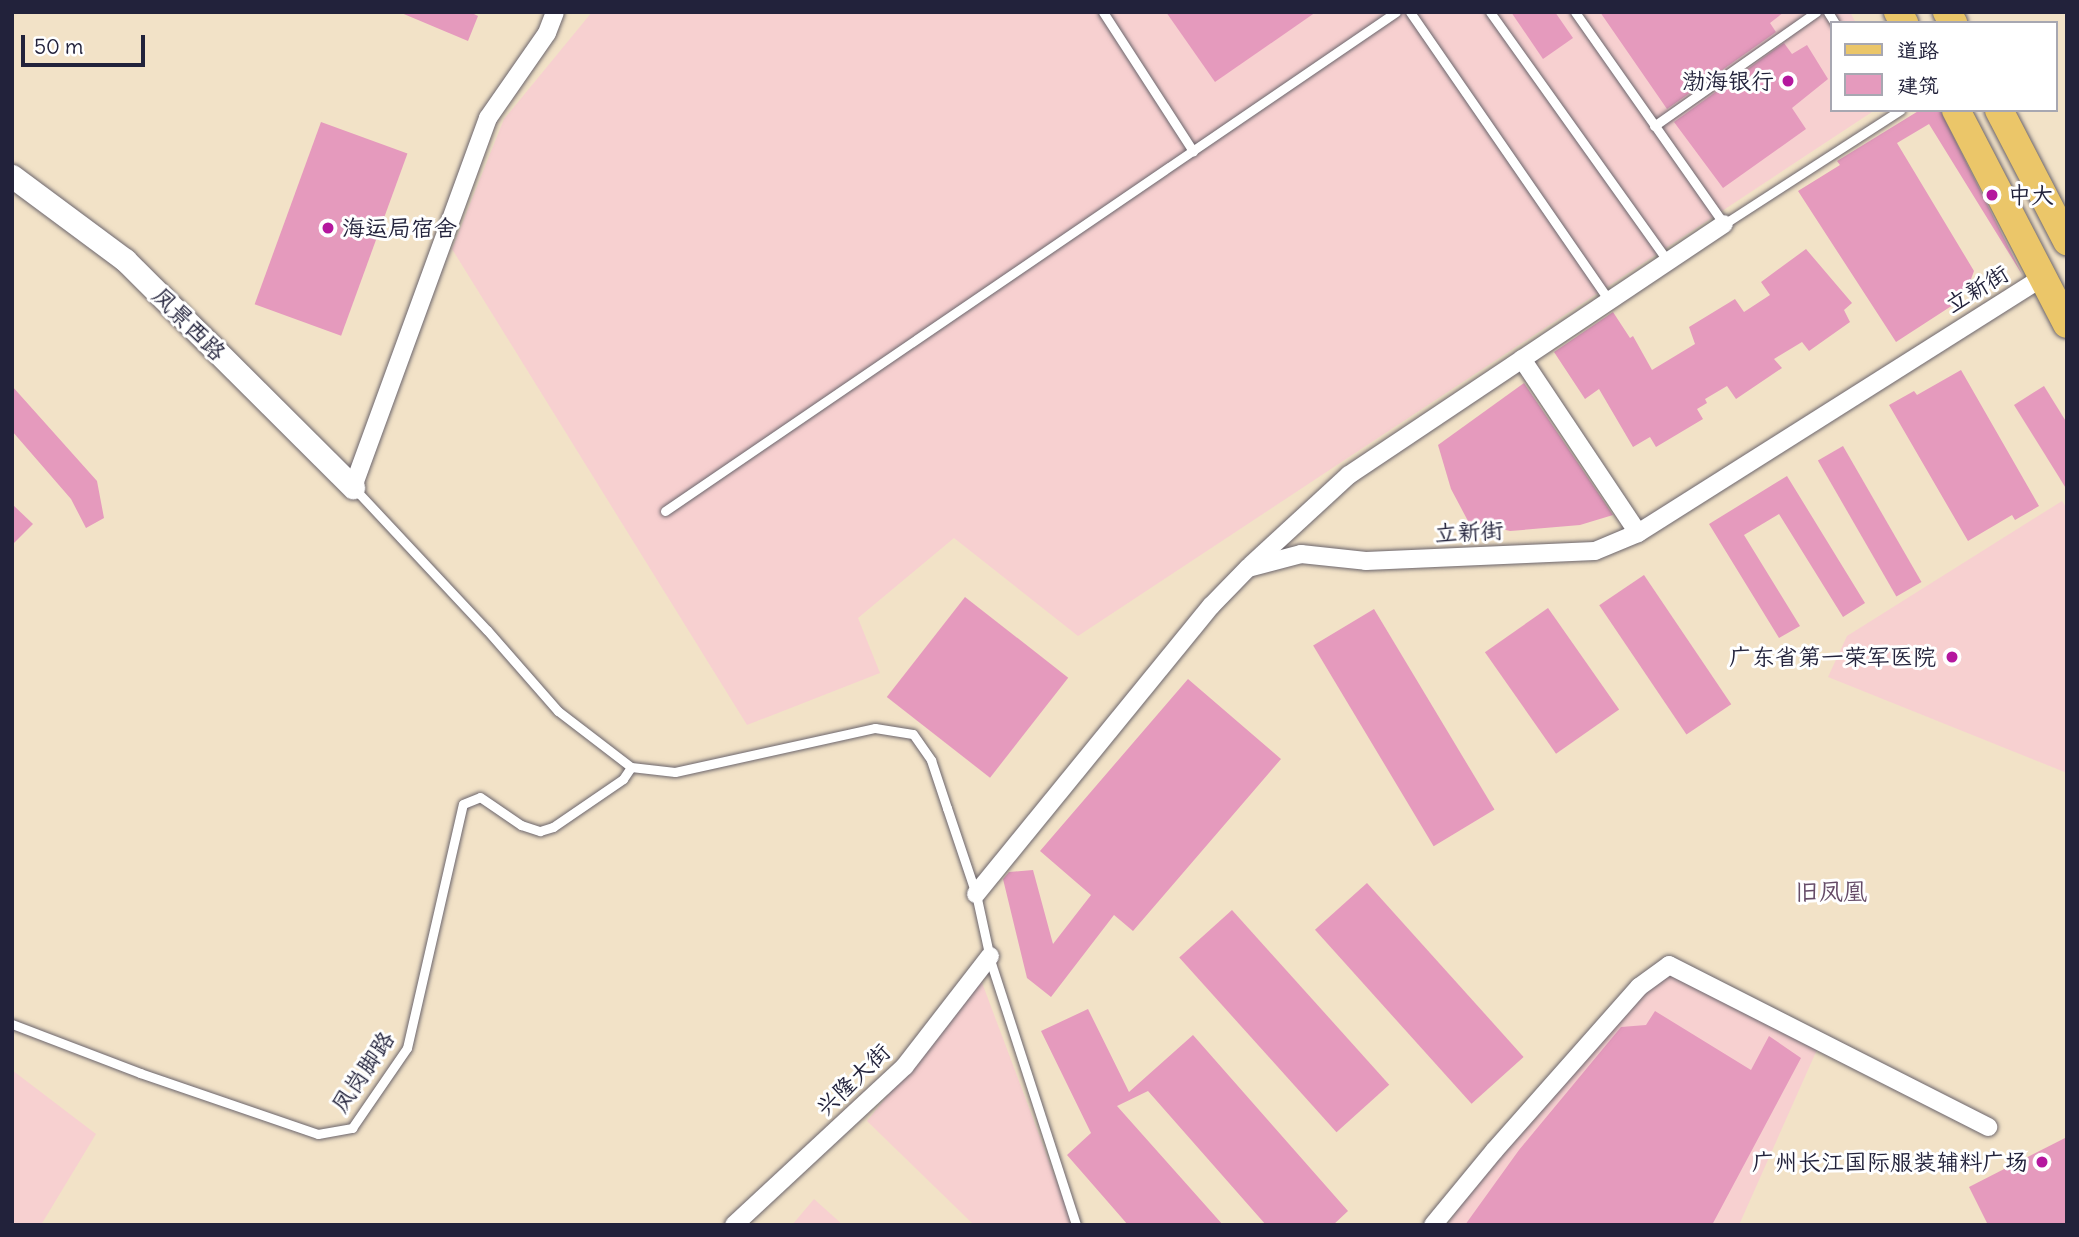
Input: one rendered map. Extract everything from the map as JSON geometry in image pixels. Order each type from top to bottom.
[{"type":"main road","points":[[1957,112],[2067,324]]},
{"type":"main road","points":[[2000,112],[2067,242]]},
{"type":"street","points":[[353,487],[488,118],[547,33],[555,12]]},
{"type":"street","name":"凤景西路","points":[[12,176],[125,260],[353,487]]},
{"type":"street","points":[[976,894],[1211,607],[1248,568],[1349,475],[1724,224]]},
{"type":"street","name":"立新街","points":[[1248,568],[1301,554],[1366,561],[1595,551],[1638,533],[2042,278]]},
{"type":"street","points":[[1522,359],[1638,533]]},
{"type":"street","name":"兴隆大街","points":[[734,1225],[905,1066],[990,956]]},
{"type":"street","points":[[1433,1225],[1494,1151],[1639,987],[1669,965],[1988,1127]]},
{"type":"lane","points":[[1102,12],[1193,151]]},
{"type":"lane","points":[[665,511],[1396,12]]},
{"type":"lane","points":[[1410,12],[1609,301]]},
{"type":"lane","points":[[1490,12],[1668,262]]},
{"type":"lane","points":[[1575,12],[1724,224],[1895,112]]},
{"type":"lane","points":[[1654,126],[1815,12]]},
{"type":"lane","points":[[353,487],[487,630],[558,711],[631,766],[675,772],[875,728],[913,734],[931,760],[976,894],[990,956],[1076,1225]]},
{"type":"lane","name":"凤岗脚路","points":[[12,1024],[140,1073],[318,1134],[352,1128],[407,1048],[463,804],[480,797],[521,825],[540,831],[553,827],[623,779],[631,766]]},
{"type":"shaded area","points":[[592,12],[1850,12],[1855,21],[1830,21],[1830,112],[1872,112],[1078,636],[954,538],[858,618],[880,673],[747,725],[452,249],[504,119]]},
{"type":"shaded area","name":"广东省第一荣军医院","points":[[2062,501],[2067,509],[2067,773],[1828,677],[1847,636]]},
{"type":"shaded area","points":[[1660,971],[1820,1043],[1739,1225],[1447,1225],[1508,1134]]},
{"type":"shaded area","points":[[981,980],[1073,1225],[974,1225],[867,1121]]},
{"type":"shaded area","points":[[12,1070],[96,1134],[41,1225],[12,1225]]},
{"type":"shaded area","points":[[814,1199],[843,1225],[792,1225]]},
{"type":"building","points":[[399,12],[470,12],[478,16],[468,41]]},
{"type":"building","points":[[1166,12],[1316,12],[1215,82]]},
{"type":"building","points":[[1511,12],[1555,12],[1573,38],[1543,59]]},
{"type":"building","points":[[1600,12],[1784,12],[1770,23],[1776,32],[1667,109]]},
{"type":"building","points":[[1784,43],[1792,54],[1807,45],[1828,79],[1792,108],[1806,129],[1723,188],[1674,122]]},
{"type":"building","points":[[1917,112],[1941,112],[2023,276],[1929,124],[1897,143],[1974,271],[1967,290],[1953,305],[1896,342],[1798,191],[1840,165],[1837,161]]},
{"type":"building","name":"海运局宿舍","points":[[321,122],[407,153],[341,336],[255,304]]},
{"type":"building","points":[[1806,249],[1852,303],[1844,310],[1850,322],[1809,351],[1802,342],[1774,359],[1782,368],[1736,399],[1727,386],[1705,399],[1707,403],[1697,409],[1703,419],[1656,447],[1650,437],[1633,447],[1599,389],[1585,399],[1554,352],[1613,312],[1630,338],[1633,336],[1652,370],[1695,344],[1689,327],[1735,299],[1744,312],[1770,295],[1761,282]]},
{"type":"building","points":[[1961,370],[2039,506],[2015,520],[2012,515],[1968,541],[1889,405],[1914,391],[1917,395]]},
{"type":"building","points":[[1524,383],[1613,515],[1580,525],[1510,531],[1468,521],[1451,489],[1438,445]]},
{"type":"building","points":[[12,386],[97,481],[104,518],[86,528],[71,499],[12,431]]},
{"type":"building","points":[[2044,386],[2067,423],[2067,490],[2014,405]]},
{"type":"building","points":[[1843,446],[1922,582],[1896,596],[1818,460]]},
{"type":"building","points":[[1787,476],[1865,603],[1843,617],[1779,514],[1744,535],[1800,626],[1779,638],[1709,524]]},
{"type":"building","points":[[12,504],[33,524],[12,545]]},
{"type":"building","points":[[1644,575],[1731,704],[1686,735],[1599,605]]},
{"type":"building","points":[[965,597],[1068,678],[990,778],[887,697]]},
{"type":"building","points":[[1548,608],[1619,710],[1556,754],[1485,652]]},
{"type":"building","points":[[1374,609],[1495,810],[1434,846],[1313,646]]},
{"type":"building","points":[[1188,679],[1281,759],[1133,931],[1114,915],[1051,997],[1027,978],[1003,879],[1009,872],[1033,870],[1053,944],[1091,895],[1040,851]]},
{"type":"building","points":[[1367,883],[1524,1057],[1472,1104],[1315,930]]},
{"type":"building","points":[[1232,910],[1389,1085],[1336,1132],[1179,958]]},
{"type":"building","points":[[1088,1009],[1129,1092],[1193,1035],[1348,1211],[1333,1225],[1266,1225],[1148,1091],[1117,1106],[1223,1225],[1128,1225],[1067,1155],[1091,1133],[1041,1031]]},
{"type":"building","points":[[1655,1011],[1751,1070],[1769,1036],[1801,1058],[1712,1225],[1465,1225],[1519,1150],[1621,1027],[1646,1025]]},
{"type":"building","name":"广州长江国际服装辅料广场","points":[[2067,1137],[2067,1225],[1988,1225],[1969,1187]]},
{"type":"place","name":"渤海银行","points":[[1788,81]]},
{"type":"place","name":"中大","points":[[1992,195]]},
{"type":"place","name":"海运局宿舍","points":[[328,228]]},
{"type":"place","name":"广东省第一荣军医院","points":[[1952,657]]},
{"type":"place","name":"广州长江国际服装辅料广场","points":[[2042,1162]]},
{"type":"district","name":"旧凤凰","points":[[1831,892]]}]
